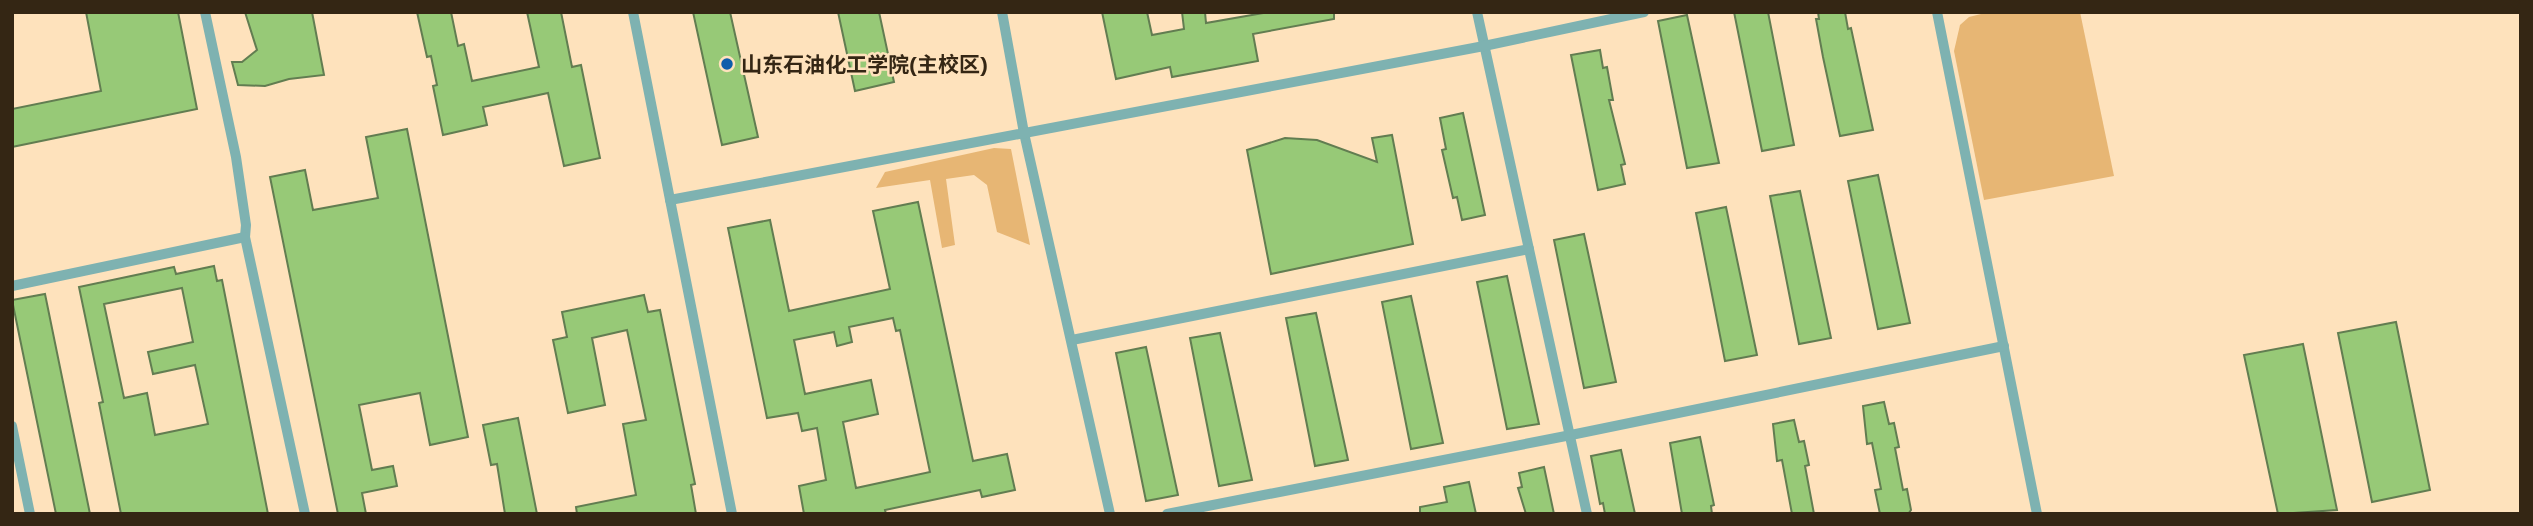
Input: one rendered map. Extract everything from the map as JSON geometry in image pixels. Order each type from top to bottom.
[{"type":"lane","points":[[205,12],[236,157],[246,225],[245,237],[306,514]]},
{"type":"lane","points":[[633,12],[732,514]]},
{"type":"lane","points":[[1002,12],[1024,133],[1110,514]]},
{"type":"lane","points":[[1477,12],[1587,514]]},
{"type":"lane","points":[[671,201],[1484,46],[1644,12]]},
{"type":"lane","points":[[1937,12],[2037,514]]},
{"type":"lane","points":[[12,286],[245,237]]},
{"type":"lane","points":[[1072,340],[1529,249]]},
{"type":"lane","points":[[1167,514],[1571,435],[2004,345]]},
{"type":"lane","points":[[12,426],[30,514]]},
{"type":"shaded area","points":[[1989,12],[2080,12],[2114,176],[1984,200],[1954,51],[1960,25],[1969,17]]},
{"type":"shaded area","points":[[994,148],[1011,149],[1030,245],[997,232],[987,185],[974,175],[946,179],[955,245],[942,248],[930,180],[876,188],[885,172]]},
{"type":"building","points":[[86,12],[178,12],[197,109],[12,147],[12,109],[101,91]]},
{"type":"building","points":[[245,12],[312,12],[324,75],[289,79],[265,86],[238,85],[232,62],[242,62],[257,50]]},
{"type":"building","points":[[417,12],[451,12],[458,46],[464,44],[472,81],[539,67],[527,12],[561,12],[572,67],[581,65],[600,158],[564,166],[548,93],[483,107],[487,125],[443,135],[433,86],[437,85],[431,56],[427,57]]},
{"type":"building","points":[[693,12],[730,12],[758,137],[722,145]]},
{"type":"building","points":[[838,12],[879,12],[894,82],[855,91]]},
{"type":"building","points":[[1102,12],[1147,12],[1152,35],[1184,29],[1182,12],[1205,12],[1206,23],[1269,12],[1334,12],[1334,19],[1253,34],[1258,61],[1172,77],[1170,67],[1116,79]]},
{"type":"building","points":[[1734,12],[1768,12],[1794,145],[1762,151]]},
{"type":"building","points":[[1818,12],[1845,12],[1848,29],[1851,28],[1873,130],[1840,136],[1816,19],[1819,19]]},
{"type":"building","points":[[1687,15],[1719,163],[1687,168],[1658,21]]},
{"type":"building","points":[[1600,50],[1603,68],[1607,67],[1613,100],[1609,100],[1625,164],[1621,165],[1625,184],[1598,190],[1571,55]]},
{"type":"building","points":[[1463,113],[1485,215],[1462,220],[1457,197],[1453,198],[1442,150],[1446,149],[1440,118]]},
{"type":"building","points":[[407,129],[468,437],[430,445],[420,393],[359,405],[372,470],[393,466],[397,486],[362,493],[366,514],[338,514],[270,177],[305,170],[313,210],[378,198],[366,137]]},
{"type":"building","points":[[1392,135],[1413,244],[1271,274],[1247,150],[1285,138],[1317,140],[1377,162],[1372,138]]},
{"type":"building","points":[[1878,175],[1910,323],[1878,329],[1848,181]]},
{"type":"building","points":[[1800,191],[1831,338],[1799,344],[1770,196]]},
{"type":"building","points":[[918,202],[973,461],[1007,454],[1015,490],[982,497],[980,490],[885,510],[886,514],[804,514],[799,486],[826,480],[817,428],[802,431],[798,413],[767,418],[728,228],[770,220],[789,311],[890,289],[873,211]],"holes":[[[893,318],[896,331],[900,330],[930,472],[856,488],[843,422],[878,414],[871,380],[805,394],[794,340],[834,332],[837,346],[852,342],[849,327]]]},
{"type":"building","points":[[1726,207],[1757,355],[1725,361],[1696,213]]},
{"type":"building","points":[[1584,234],[1616,382],[1584,388],[1554,240]]},
{"type":"building","points":[[214,266],[217,281],[222,280],[268,514],[121,514],[99,403],[103,402],[79,287],[174,267],[176,274]],"holes":[[[182,288],[193,342],[148,352],[153,374],[195,365],[208,424],[155,435],[147,393],[124,398],[104,304]]]},
{"type":"building","points":[[1507,276],[1539,424],[1507,429],[1477,282]]},
{"type":"building","points":[[45,294],[90,514],[56,514],[12,300]]},
{"type":"building","points":[[644,295],[648,312],[660,310],[695,484],[691,485],[696,514],[577,514],[576,507],[636,495],[623,424],[646,420],[627,330],[592,338],[605,405],[568,413],[553,340],[567,337],[562,312]]},
{"type":"building","points":[[1411,296],[1443,443],[1411,449],[1382,302]]},
{"type":"building","points":[[1316,313],[1348,460],[1315,466],[1286,318]]},
{"type":"building","points":[[2396,322],[2430,490],[2372,502],[2338,333]]},
{"type":"building","points":[[1220,333],[1252,480],[1219,486],[1190,338]]},
{"type":"building","points":[[2303,344],[2337,510],[2278,514],[2244,355]]},
{"type":"building","points":[[1146,347],[1178,495],[1146,501],[1116,353]]},
{"type":"building","points":[[1884,402],[1889,424],[1894,423],[1899,447],[1895,448],[1903,490],[1907,489],[1911,510],[1908,514],[1880,514],[1875,490],[1881,489],[1872,443],[1867,444],[1863,406]]},
{"type":"building","points":[[518,418],[537,514],[505,514],[497,464],[491,465],[483,425]]},
{"type":"building","points":[[1794,420],[1799,442],[1804,441],[1809,465],[1805,466],[1814,514],[1792,514],[1782,460],[1777,461],[1773,424]]},
{"type":"building","points":[[1700,437],[1714,505],[1711,506],[1712,514],[1682,514],[1670,443]]},
{"type":"building","points":[[1621,450],[1635,514],[1605,514],[1603,503],[1600,504],[1591,456]]},
{"type":"building","points":[[1544,467],[1554,514],[1526,514],[1518,488],[1522,487],[1519,473]]},
{"type":"building","points":[[1469,482],[1476,514],[1420,514],[1420,507],[1447,502],[1444,487]]},
{"type":"place","name":"山东石油化工学院(主校区)","points":[[727,64]]}]
